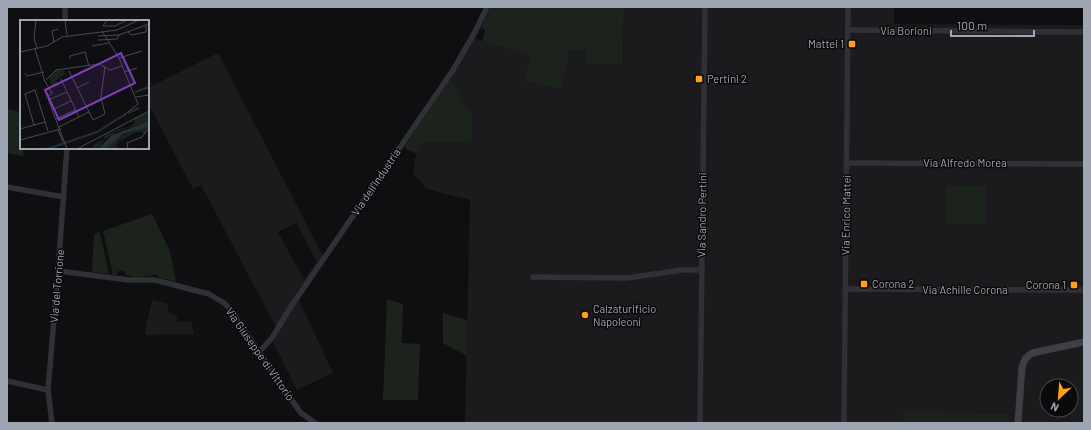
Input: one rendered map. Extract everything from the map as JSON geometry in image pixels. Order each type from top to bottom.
[{"type":"street","points":[[65,7],[65,20]]},
{"type":"street","name":"Via dell'Industria","points":[[259,352],[272,338],[290,308],[453,70],[475,32],[487,7]]},
{"type":"street","name":"Via Sandro Pertini","points":[[700,423],[705,7]]},
{"type":"street","name":"Via Enrico Mattei","points":[[844,423],[848,7]]},
{"type":"street","name":"Via Borioni","points":[[848,30],[1084,32]]},
{"type":"street","name":"Via del Torrione","points":[[52,423],[48,390],[64,197],[66,149]]},
{"type":"street","name":"Via Alfredo Morea","points":[[846,163],[1084,164]]},
{"type":"street","points":[[7,187],[64,197]]},
{"type":"street","points":[[533,277],[627,278],[682,270],[702,270]]},
{"type":"street","name":"Via Giuseppe di Vittorio","points":[[58,271],[129,280],[152,280],[216,297],[230,309],[300,412],[315,423]]},
{"type":"street","name":"Via Achille Corona","points":[[845,289],[1084,290]]},
{"type":"street","points":[[1018,423],[1022,367],[1025,359],[1032,353],[1084,342]]},
{"type":"street","points":[[7,381],[48,390]]},
{"type":"shaded area","points":[[490,7],[624,7],[623,64],[586,64],[586,50],[570,50],[561,89],[524,81],[531,56],[482,41],[485,29],[481,28]]},
{"type":"shaded area","points":[[624,7],[894,7],[894,24],[1084,25],[1084,423],[1010,423],[1010,418],[903,411],[903,423],[465,423],[470,200],[427,189],[413,173],[415,158],[450,79],[474,38],[531,56],[561,89],[570,50],[586,49],[587,64],[623,64]]},
{"type":"shaded area","points":[[218,53],[323,256],[296,294],[333,373],[297,390],[273,342],[279,333],[201,185],[193,189],[149,105],[149,88]],"holes":[[[296,223],[317,262],[304,280],[278,232]]]},
{"type":"shaded area","points":[[450,79],[472,116],[472,143],[422,142],[417,154],[406,149],[405,146]]},
{"type":"shaded area","points":[[7,109],[20,112],[20,149],[24,149],[23,156],[7,153]]},
{"type":"shaded area","points":[[946,185],[986,186],[985,224],[946,224]]},
{"type":"shaded area","points":[[152,214],[170,251],[176,282],[158,277],[154,274],[152,276],[135,277],[126,275],[124,271],[118,271],[116,275],[113,275],[103,231]]},
{"type":"shaded area","points":[[100,232],[109,274],[92,272],[94,234]]},
{"type":"shaded area","points":[[387,299],[403,304],[402,343],[420,344],[418,400],[383,400]]},
{"type":"shaded area","points":[[152,300],[169,304],[167,312],[177,316],[177,322],[192,322],[194,334],[146,335],[145,331]]},
{"type":"shaded area","points":[[443,313],[467,320],[467,356],[443,343]]},
{"type":"shaded area","points":[[903,411],[1006,414],[1010,419],[1009,423],[903,423]]},
{"type":"place","name":"Mattei 1","points":[[852,44]]},
{"type":"place","name":"Pertini 2","points":[[699,79]]},
{"type":"place","name":"Corona 2","points":[[864,284]]},
{"type":"place","name":"Corona 1","points":[[1074,285]]},
{"type":"place","name":"Calzaturificio Napoleoni","points":[[585,315]]}]
